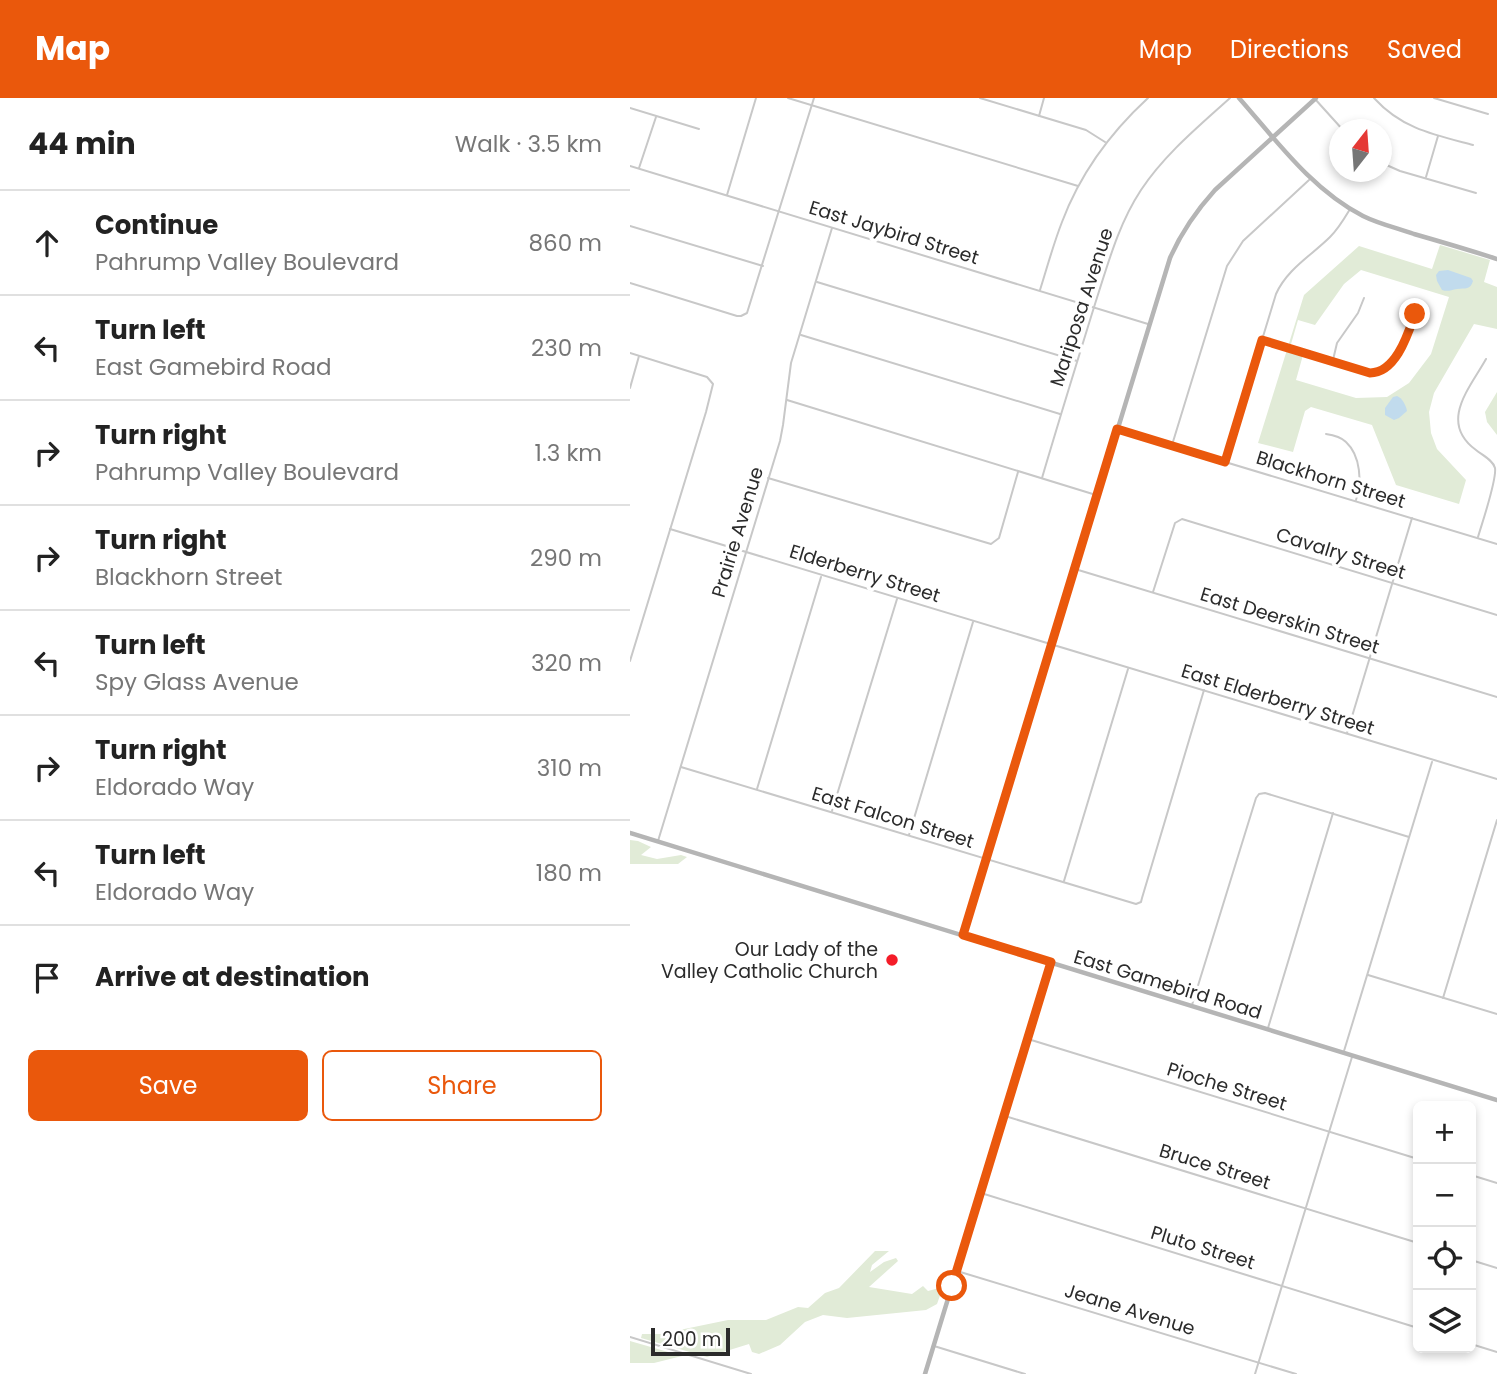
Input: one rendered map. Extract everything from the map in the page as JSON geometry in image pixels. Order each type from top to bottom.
[{"type":"main road","points":[[1239,98],[1311,178],[1350,208],[1385,225],[1497,259]]},
{"type":"main road","points":[[963,935],[1170,258],[1202,204],[1315,98]]},
{"type":"main road","name":"East Gamebird Road","points":[[630,833],[1497,1100]]},
{"type":"main road","points":[[925,1374],[1051,962]]},
{"type":"street","points":[[726,196],[756,98]]},
{"type":"street","points":[[788,98],[1078,186]]},
{"type":"street","points":[[630,283],[737,316],[744,315],[749,310],[814,98]]},
{"type":"street","points":[[979,98],[1086,130],[1106,143]]},
{"type":"street","points":[[1039,116],[1044,98]]},
{"type":"street","points":[[1040,291],[1062,222],[1078,186],[1106,143],[1148,98]]},
{"type":"street","name":"Mariposa Avenue","points":[[1042,478],[1121,226],[1153,174],[1178,146],[1230,98]]},
{"type":"street","points":[[1315,98],[1333,119]]},
{"type":"street","points":[[1374,98],[1400,121],[1438,136],[1474,145]]},
{"type":"street","points":[[1434,98],[1488,114]]},
{"type":"street","points":[[1457,105],[1458,98]]},
{"type":"street","points":[[630,108],[699,129]]},
{"type":"street","points":[[639,169],[656,116]]},
{"type":"street","points":[[1425,178],[1438,136]]},
{"type":"street","name":"East Jaybird Street","points":[[630,166],[1149,325]]},
{"type":"street","points":[[1392,168],[1476,193]]},
{"type":"street","points":[[1172,446],[1227,266],[1243,242],[1311,178]]},
{"type":"street","points":[[1225,462],[1280,285],[1336,230],[1350,208]]},
{"type":"street","points":[[630,226],[762,266]]},
{"type":"street","name":"Prairie Avenue","points":[[658,842],[780,439],[791,363],[832,228]]},
{"type":"street","points":[[816,281],[1078,361]]},
{"type":"street","points":[[1332,361],[1337,343],[1358,313],[1364,298]]},
{"type":"street","points":[[1262,340],[1377,373],[1384,370],[1403,345],[1415,314]]},
{"type":"street","points":[[800,334],[1061,414]]},
{"type":"street","points":[[630,353],[707,377],[712,381],[713,388],[630,661]]},
{"type":"street","points":[[630,388],[639,356]]},
{"type":"street","points":[[1478,538],[1496,486],[1496,474],[1494,465],[1465,440],[1458,421],[1462,399],[1486,359]]},
{"type":"street","points":[[786,400],[1097,495]]},
{"type":"street","name":"Blackhorn Street","points":[[1117,429],[1497,544]]},
{"type":"street","points":[[1326,434],[1344,440],[1354,453],[1360,482],[1356,501]]},
{"type":"street","points":[[768,478],[987,544],[994,543],[1000,534],[1018,471]]},
{"type":"street","points":[[1347,734],[1412,518]]},
{"type":"street","name":"Cavalry Street","points":[[1153,593],[1171,532],[1177,520],[1182,519],[1497,615]]},
{"type":"street","name":"Elderberry Street","points":[[670,529],[1052,645]]},
{"type":"street","name":"East Deerskin Street","points":[[1074,569],[1497,697]]},
{"type":"street","points":[[756,790],[821,575]]},
{"type":"street","points":[[832,813],[897,597]]},
{"type":"street","points":[[908,836],[974,621]]},
{"type":"street","name":"East Elderberry Street","points":[[1052,645],[1497,779]]},
{"type":"street","points":[[1063,883],[1129,668]]},
{"type":"street","name":"East Falcon Street","points":[[681,767],[1138,904],[1204,690]]},
{"type":"street","points":[[1343,1052],[1432,760]]},
{"type":"street","points":[[1192,1006],[1256,798],[1260,793],[1409,836]]},
{"type":"street","points":[[1268,1029],[1333,813]]},
{"type":"street","points":[[1443,998],[1497,820]]},
{"type":"street","points":[[1367,975],[1497,1014]]},
{"type":"street","name":"Pioche Street","points":[[1027,1039],[1413,1157]]},
{"type":"street","points":[[1255,1374],[1353,1055]]},
{"type":"street","name":"Bruce Street","points":[[1004,1116],[1413,1241]]},
{"type":"street","points":[[1476,1177],[1497,1183]]},
{"type":"street","name":"Pluto Street","points":[[980,1193],[1413,1326]]},
{"type":"street","points":[[1476,1262],[1497,1268]]},
{"type":"street","name":"Jeane Avenue","points":[[956,1271],[1296,1374]]},
{"type":"street","points":[[630,1337],[751,1374]]},
{"type":"street","points":[[933,1346],[1025,1374]]},
{"type":"street","points":[[1476,1346],[1497,1352]]},
{"type":"green space","points":[[1440,245],[1490,260],[1484,282],[1497,287],[1497,329],[1474,324],[1434,393],[1429,412],[1431,433],[1437,449],[1466,480],[1459,504],[1396,485],[1372,425],[1311,407],[1305,411],[1293,452],[1258,443],[1304,295],[1359,246],[1432,269]],"holes":[[[1361,270],[1449,297],[1431,354],[1409,383],[1387,397],[1356,398],[1296,380],[1303,355],[1289,351],[1298,320],[1315,325],[1344,284]]]},
{"type":"green space","points":[[1497,392],[1497,435],[1487,422],[1485,412]]},
{"type":"green space","points":[[630,840],[651,847],[641,855],[657,859],[681,855],[687,857],[678,864],[630,864]]},
{"type":"green space","points":[[875,1251],[889,1251],[872,1265],[870,1272],[884,1262],[896,1258],[898,1261],[869,1287],[912,1294],[923,1286],[928,1291],[943,1287],[937,1304],[926,1310],[847,1318],[823,1315],[805,1322],[780,1345],[759,1354],[752,1352],[749,1344],[707,1357],[641,1338],[642,1334],[660,1334],[728,1320],[766,1320],[798,1307],[808,1308],[825,1293],[839,1288]]},
{"type":"green space","points":[[630,1341],[682,1356],[654,1363],[630,1363]]},
{"type":"water","points":[[1448,270],[1471,278],[1472,284],[1467,288],[1442,290],[1436,275],[1439,271]]},
{"type":"water","points":[[1397,396],[1404,402],[1407,411],[1394,420],[1385,415],[1385,408],[1393,397]]},
{"type":"place","name":"Our Lady of the Valley Catholic Church","points":[[892,960]]},
{"type":"route","points":[[952,1286],[1051,962],[963,935],[1117,429],[1225,462],[1262,340],[1377,373],[1386,368],[1403,345],[1415,314]]}]
